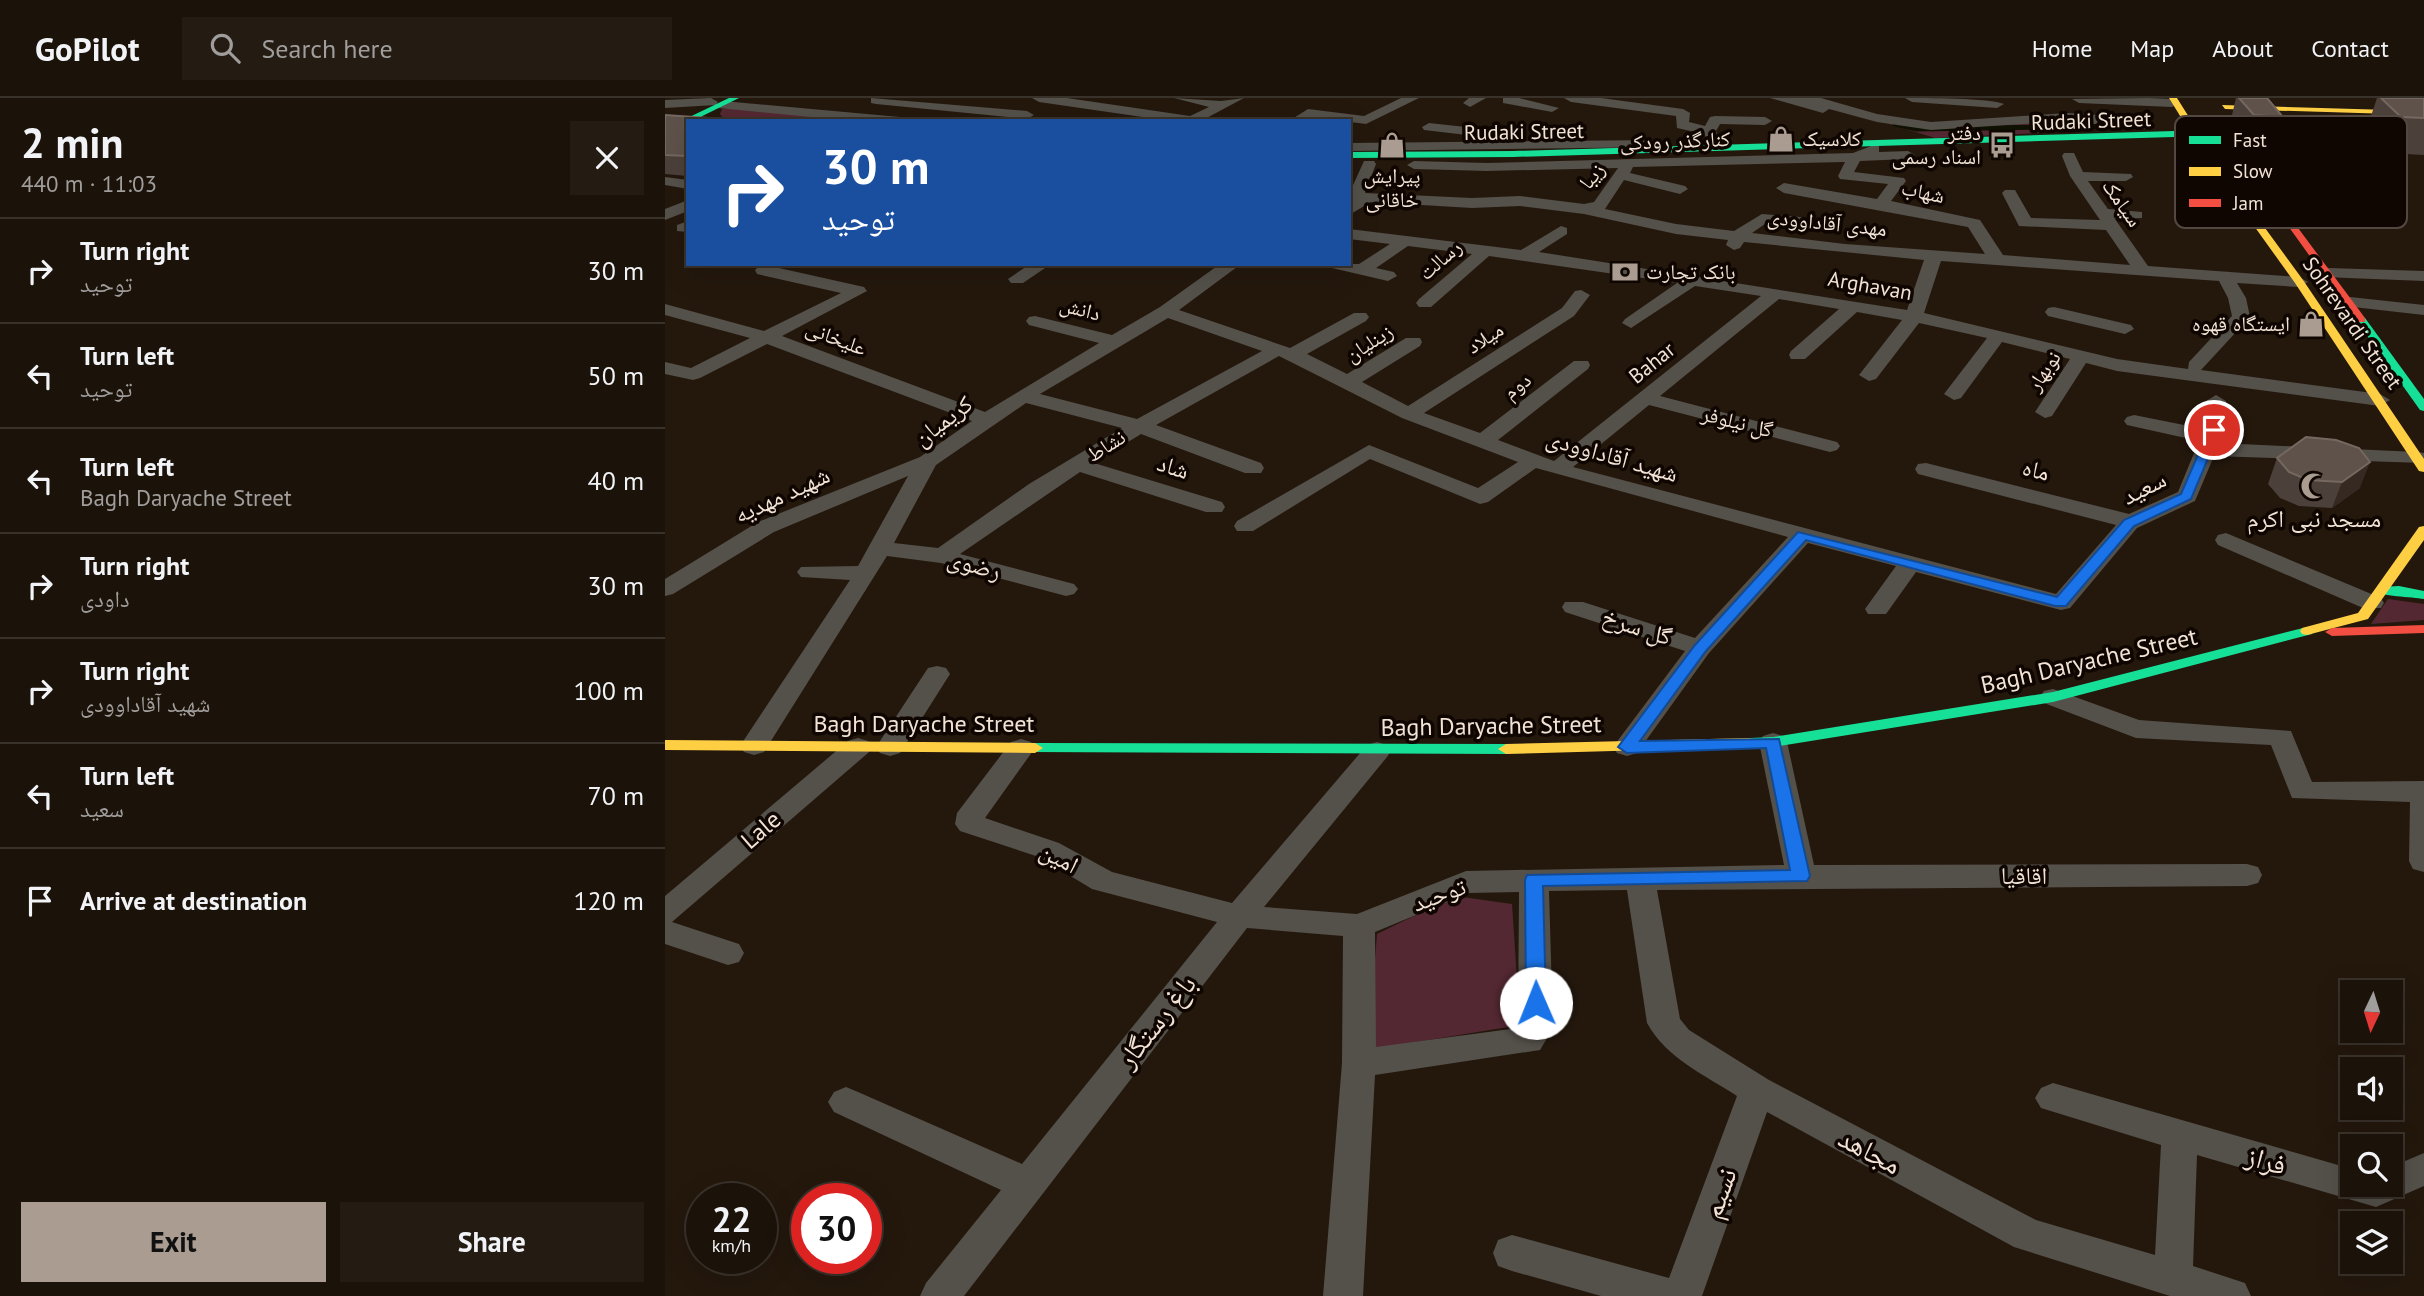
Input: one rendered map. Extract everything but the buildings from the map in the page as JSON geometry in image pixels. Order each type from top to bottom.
[{"type":"main road","points":[[2078,136],[2144,125],[2173,100]]},
{"type":"main road","name":"Sohrevardi Street","points":[[2173,100],[2183,116]]},
{"type":"main road","points":[[688,119],[722,101]]},
{"type":"main road","points":[[2210,102],[2424,106]]},
{"type":"main road","points":[[2210,102],[2424,113]]},
{"type":"main road","name":"Rudaki Street","points":[[1351,159],[1874,149],[2078,136],[2175,134]]},
{"type":"main road","name":"Rudaki Street","points":[[1351,159],[1532,150],[2175,138]]},
{"type":"main road","points":[[2117,141],[2168,151]]},
{"type":"main road","name":"Sohrevardi Street","points":[[2260,228],[2421,463]]},
{"type":"main road","name":"Sohrevardi Street","points":[[2296,228],[2424,407]]},
{"type":"main road","points":[[2305,633],[2363,615],[2424,530]]},
{"type":"main road","points":[[2376,597],[2399,590],[2424,595]]},
{"type":"main road","points":[[2305,633],[2424,629]]},
{"type":"main road","name":"Bagh Daryache Street","points":[[665,745],[1377,751],[1773,743],[2053,697],[2305,633]]},
{"type":"street","points":[[1110,119],[1154,98]]},
{"type":"street","points":[[1181,98],[1221,110]]},
{"type":"street","points":[[1195,119],[1221,110],[1237,98]]},
{"type":"street","points":[[1378,98],[1407,100]]},
{"type":"street","points":[[1571,98],[1683,113],[1682,125]]},
{"type":"street","points":[[1777,98],[1919,125],[1947,126],[2063,115],[2092,116],[2144,125]]},
{"type":"street","points":[[1808,98],[1934,144]]},
{"type":"street","points":[[1912,98],[1997,104]]},
{"type":"street","points":[[2063,98],[2173,100]]},
{"type":"street","points":[[876,100],[935,101],[1021,118],[1050,99],[1085,101],[1125,111],[1185,119]]},
{"type":"street","points":[[781,111],[800,100]]},
{"type":"street","points":[[1299,119],[1308,113],[1366,120],[1407,100]]},
{"type":"street","points":[[1508,100],[1531,100],[1552,108]]},
{"type":"street","points":[[1947,126],[1950,100]]},
{"type":"street","points":[[665,104],[722,101],[781,111],[866,119]]},
{"type":"street","points":[[894,119],[935,101]]},
{"type":"street","points":[[1607,114],[1621,105]]},
{"type":"street","points":[[1712,137],[1715,120],[1765,121]]},
{"type":"street","points":[[665,130],[680,123]]},
{"type":"street","points":[[1660,125],[1682,125],[1712,137]]},
{"type":"street","points":[[1429,127],[1534,139],[1532,150]]},
{"type":"street","points":[[1589,145],[1591,127]]},
{"type":"street","points":[[1351,147],[1532,150],[1712,137],[1934,144]]},
{"type":"street","name":"کنارگذر رودکی","points":[[1351,160],[1369,164],[1624,169],[1751,160],[1855,157],[1874,149]]},
{"type":"street","points":[[1855,157],[1908,155]]},
{"type":"street","name":"سیامک","points":[[2069,156],[2077,176],[2144,272]]},
{"type":"street","name":"شهاب","points":[[1855,157],[1845,176],[1899,181],[1881,204],[1974,223],[1998,261]]},
{"type":"street","points":[[1735,179],[1751,160]]},
{"type":"street","points":[[1352,207],[1369,164]]},
{"type":"street","points":[[1624,169],[1680,189]]},
{"type":"street","name":"زیبا","points":[[1584,209],[1599,206],[1624,169]]},
{"type":"street","points":[[2077,176],[2126,177]]},
{"type":"street","points":[[1428,180],[1452,182],[1445,201]]},
{"type":"street","points":[[665,181],[686,185]]},
{"type":"street","points":[[1784,188],[1881,204]]},
{"type":"street","points":[[665,190],[686,193]]},
{"type":"street","points":[[2010,193],[2025,223],[2136,215]]},
{"type":"street","name":"مهدی آقاداوودی","points":[[1352,207],[1369,197],[1445,201],[1503,199],[1584,209],[1735,243],[2299,282]]},
{"type":"street","points":[[665,215],[686,206]]},
{"type":"street","points":[[1735,243],[1762,219],[1800,222]]},
{"type":"street","name":"Arghavan","points":[[1351,227],[1462,244],[1759,278],[1916,311],[1998,335],[2376,394]]},
{"type":"street","points":[[1530,251],[1561,231]]},
{"type":"street","name":"Arghavan","points":[[1351,234],[1462,244],[1485,251],[1530,251],[1853,306],[1996,320],[2079,349],[2187,376],[2376,394]]},
{"type":"street","points":[[1361,270],[1405,241]]},
{"type":"street","name":"رسالت","points":[[1425,303],[1485,251]]},
{"type":"street","points":[[1869,375],[1916,311],[1934,256]]},
{"type":"street","points":[[665,368],[693,374],[858,291],[763,270],[771,266]]},
{"type":"street","points":[[1017,279],[1039,266]]},
{"type":"street","name":"کریمیان","points":[[754,746],[866,573],[927,461],[1023,396],[1167,311],[1222,266]]},
{"type":"street","points":[[1346,266],[1388,276]]},
{"type":"street","points":[[2329,273],[2424,276]]},
{"type":"street","points":[[2196,366],[2241,317],[2237,298],[2225,277]]},
{"type":"street","points":[[1631,323],[1693,280]]},
{"type":"street","name":"Bahar","points":[[1557,470],[1776,293]]},
{"type":"street","name":"میلاد","points":[[1409,414],[1568,312],[1581,295]]},
{"type":"street","points":[[2350,302],[2424,310]]},
{"type":"street","points":[[1798,355],[1853,306]]},
{"type":"street","points":[[1546,308],[1568,312]]},
{"type":"street","name":"علیخانی","points":[[665,309],[769,338],[987,420]]},
{"type":"street","name":"شهید آقاداوودی","points":[[1167,311],[1286,352],[1409,414],[1557,470],[2061,603]]},
{"type":"street","points":[[2054,312],[2125,329]]},
{"type":"street","name":"نشاط","points":[[941,556],[1077,464],[1139,426],[1360,317]]},
{"type":"street","name":"دانش","points":[[1035,321],[1114,341]]},
{"type":"street","name":"نوبهار","points":[[2045,412],[2079,349],[2090,322]]},
{"type":"street","points":[[1954,394],[1998,335]]},
{"type":"street","name":"زینلیان","points":[[1348,382],[1413,342]]},
{"type":"street","name":"دوم","points":[[1481,443],[1581,365]]},
{"type":"street","points":[[1023,396],[1139,426],[1253,468]]},
{"type":"street","name":"گل نیلوفر","points":[[1644,398],[1830,446]]},
{"type":"street","name":"سعید","points":[[2061,603],[2132,522],[2187,496],[2209,443],[2216,401]]},
{"type":"street","points":[[2134,421],[2209,443],[2421,463]]},
{"type":"street","points":[[1245,526],[1369,451],[1480,497],[1533,461]]},
{"type":"street","name":"شهید مهدیه","points":[[665,589],[766,527],[927,461]]},
{"type":"street","name":"شاد","points":[[1077,464],[1214,507]]},
{"type":"street","name":"ماه","points":[[1926,469],[2132,522]]},
{"type":"street","points":[[1627,747],[1700,648],[1803,535]]},
{"type":"street","points":[[2226,540],[2376,597]]},
{"type":"street","name":"رضوی","points":[[881,548],[941,556],[1066,589]]},
{"type":"street","points":[[1877,609],[1910,563]]},
{"type":"street","points":[[809,572],[866,573]]},
{"type":"street","name":"گل سرخ","points":[[1574,607],[1700,648]]},
{"type":"street","points":[[890,747],[937,674]]},
{"type":"street","points":[[2053,697],[2136,729],[2281,737],[2302,791],[2423,792],[2424,861]]},
{"type":"street","points":[[1773,743],[1801,876]]},
{"type":"street","name":"Lale","points":[[665,913],[858,747]]},
{"type":"street","name":"امین","points":[[1021,747],[971,813],[970,824],[1049,850],[1103,881],[1239,916]]},
{"type":"street","name":"باغ رستگار","points":[[940,1296],[1239,916],[1377,751]]},
{"type":"street","name":"اقاقیا","points":[[1801,876],[2247,875]]},
{"type":"street","name":"توحید","points":[[1239,916],[1359,926],[1466,882],[1801,876]]},
{"type":"street","name":"مجاهد","points":[[1640,878],[1664,1023],[1677,1040],[1756,1090],[2027,1235],[2231,1296]]},
{"type":"street","points":[[1359,1063],[1528,1041],[1536,1028],[1534,880]]},
{"type":"street","points":[[1343,1296],[1359,1063],[1359,926]]},
{"type":"street","points":[[665,932],[728,953]]},
{"type":"street","name":"نسیم","points":[[1682,1296],[1756,1090]]},
{"type":"street","name":"فراز","points":[[2053,1098],[2340,1182]]},
{"type":"street","points":[[846,1102],[1027,1184]]},
{"type":"street","points":[[2173,1278],[2180,1135]]},
{"type":"street","name":"فراز","points":[[2403,1179],[2424,1169]]},
{"type":"street","points":[[1512,1253],[1667,1296]]},
{"type":"shaded area","points":[[722,109],[815,116],[814,119],[723,118],[720,114]]},
{"type":"shaded area","points":[[1854,113],[1919,126],[2025,119],[2119,124],[2078,131],[1935,138]]},
{"type":"shaded area","points":[[2388,599],[2424,604],[2424,620],[2371,624]]},
{"type":"shaded area","points":[[1455,896],[1512,904],[1520,1025],[1368,1050],[1377,934]]},
{"type":"waterway","points":[[1895,124],[1917,129],[2132,126]]},
{"type":"traffic: fast","points":[[690,119],[735,98]]},
{"type":"traffic: fast","points":[[681,123],[686,121]]},
{"type":"traffic: fast","points":[[1351,155],[1513,154],[2175,134]]},
{"type":"traffic: fast","points":[[2361,320],[2424,407]]},
{"type":"traffic: fast","points":[[2381,591],[2399,590],[2424,595]]},
{"type":"traffic: fast","points":[[1750,743],[1773,742],[2053,697],[2307,631]]},
{"type":"traffic: fast","points":[[1035,748],[1506,749]]},
{"type":"traffic: slow","points":[[2173,98],[2184,116]]},
{"type":"traffic: slow","points":[[2225,107],[2424,113]]},
{"type":"traffic: slow","points":[[2260,228],[2424,468]]},
{"type":"traffic: slow","points":[[2307,631],[2363,616],[2424,530]]},
{"type":"traffic: slow","points":[[1506,749],[1750,743]]},
{"type":"traffic: slow","points":[[665,745],[1035,748]]},
{"type":"traffic: jam","points":[[2294,228],[2361,320]]},
{"type":"traffic: jam","points":[[2332,632],[2424,629]]},
{"type":"place","name":"کلاسیک","points":[[1781,139]]},
{"type":"place","name":"پیرایش خاقانی","points":[[1392,145]]},
{"type":"place","name":"دفتر اسناد رسمی","points":[[2002,145]]},
{"type":"place","name":"بانک تجارت","points":[[1625,272]]},
{"type":"place","name":"ایستگاه قهوه","points":[[2311,324]]},
{"type":"place","name":"مسجد نبی اکرم","points":[[2314,486]]},
{"type":"route","points":[[1536,1003],[1534,880],[1801,876],[1773,743],[1627,747],[1700,648],[1803,535],[2061,603],[2129,523],[2187,496],[2214,430]]}]
